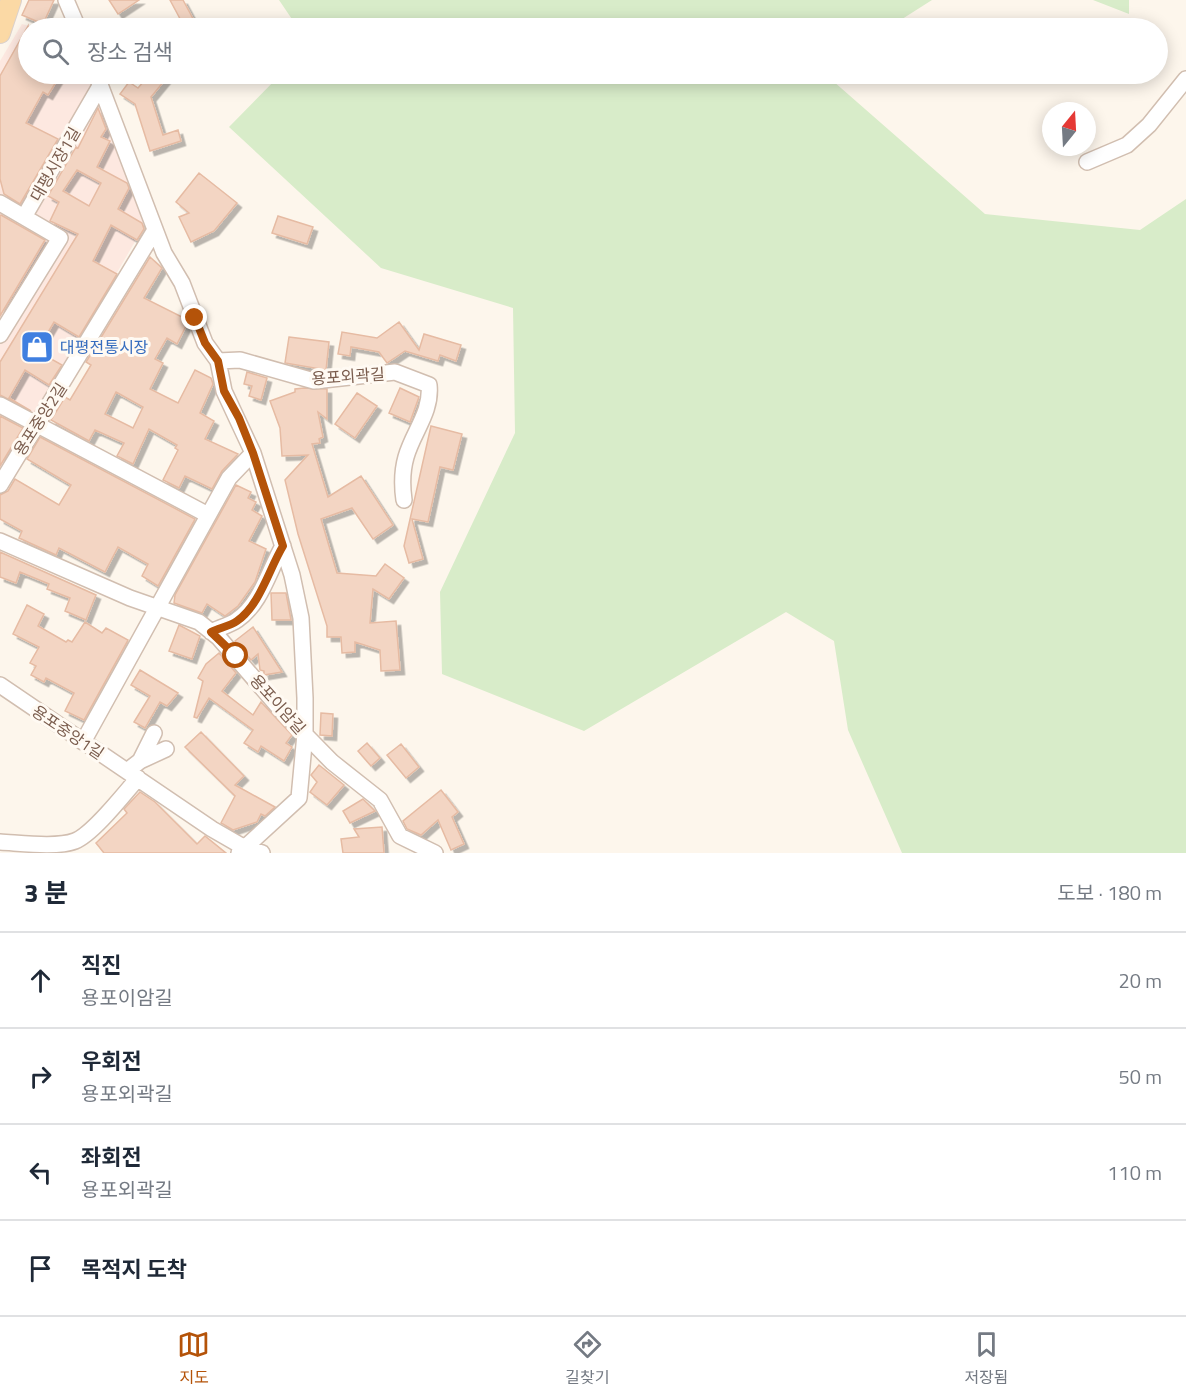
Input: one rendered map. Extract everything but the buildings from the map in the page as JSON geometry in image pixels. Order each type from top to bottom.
[{"type":"main road","points":[[0,33],[11,0]]},
{"type":"street","points":[[66,0],[74,18]]},
{"type":"street","points":[[1087,162],[1126,145],[1149,125],[1186,79]]},
{"type":"street","name":"대평시장1길","points":[[0,203],[24,218],[96,84]]},
{"type":"street","points":[[100,84],[155,230],[182,283],[205,343],[218,361],[224,391],[239,418],[253,453],[283,546],[301,618],[305,734],[299,798],[242,850]]},
{"type":"street","points":[[0,335],[60,238],[24,218]]},
{"type":"street","name":"용포중앙2길","points":[[0,484],[155,230]]},
{"type":"street","name":"용포외곽길","points":[[218,361],[240,360],[314,381],[395,372],[429,385],[431,400],[405,458],[402,485],[404,500]]},
{"type":"street","points":[[0,405],[208,515]]},
{"type":"street","points":[[83,742],[229,478],[253,453]]},
{"type":"street","name":"용포이암길","points":[[0,541],[156,607],[199,622],[211,632],[332,762],[380,800],[400,836],[435,853]]},
{"type":"street","points":[[211,632],[237,620],[252,605],[283,546]]},
{"type":"street","name":"용포중앙1길","points":[[0,685],[242,850],[262,853]]},
{"type":"street","points":[[0,842],[75,841],[108,812],[132,775],[154,734]]},
{"type":"street","points":[[140,760],[166,749]]},
{"type":"shaded area","name":"대평전통시장","points":[[18,31],[18,84],[93,84],[147,221],[0,473],[0,61]]},
{"type":"green space","points":[[279,0],[932,0],[904,18],[291,18]]},
{"type":"green space","points":[[1093,0],[1129,0],[1129,14]]},
{"type":"green space","points":[[271,84],[836,84],[985,214],[1140,230],[1186,199],[1186,853],[902,853],[848,730],[834,641],[786,612],[584,731],[442,674],[440,592],[515,433],[513,308],[381,268],[229,127]]},
{"type":"place","name":"대평전통시장","points":[[37,347]]},
{"type":"route","points":[[195,318],[205,343],[218,361],[224,391],[239,418],[253,453],[283,546],[252,605],[237,620],[211,632],[236,656]]}]
